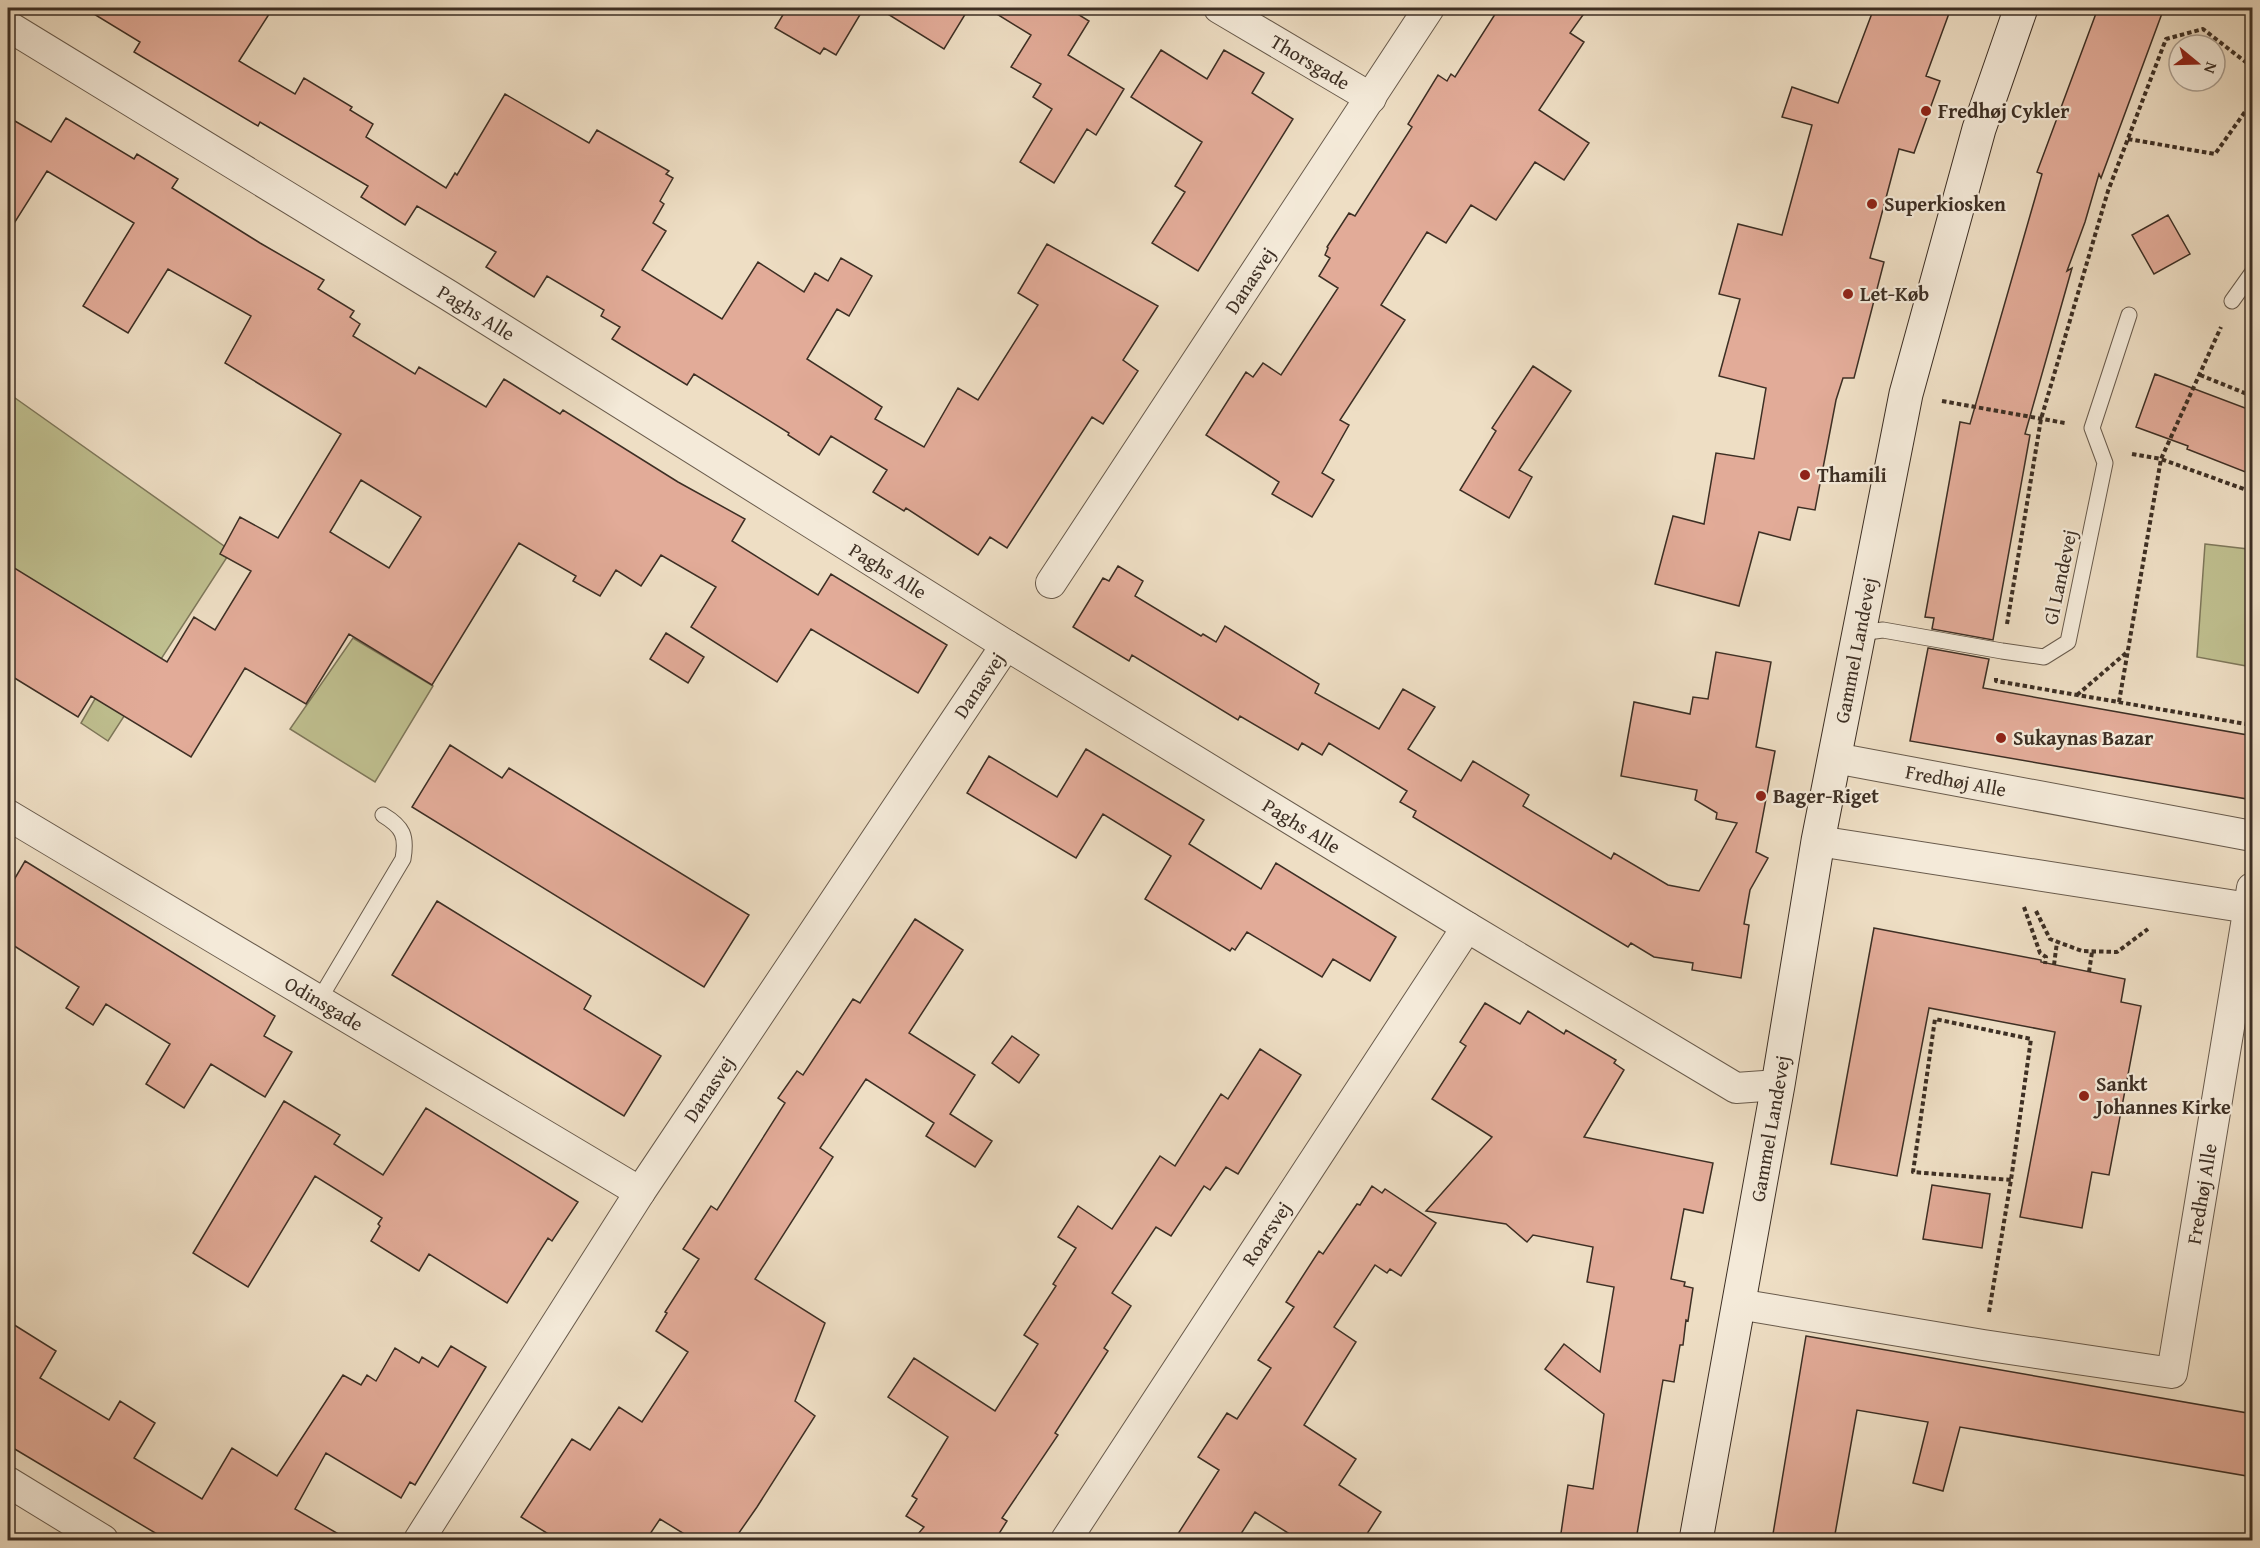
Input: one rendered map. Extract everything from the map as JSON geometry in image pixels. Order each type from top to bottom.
[{"type":"street","name":"Thorsgade","points":[[1219,8],[1371,98]]},
{"type":"street","name":"Danasvej","points":[[1051,584],[1429,8]]},
{"type":"street","name":"Gammel Landevej","points":[[1696,1540],[1778,1085],[1818,841],[1906,394],[1979,129],[2021,8]]},
{"type":"street","name":"Paghs Alle","points":[[8,26],[448,295],[1006,645],[1467,927],[1736,1088],[1778,1085]]},
{"type":"street","name":"Danasvej","points":[[419,1540],[640,1192],[1006,645]]},
{"type":"street","name":"Fredhøj Alle","points":[[1835,758],[2253,836]]},
{"type":"street","name":"Odinsgade","points":[[8,815],[640,1192]]},
{"type":"street","name":"Fredhøj Alle","points":[[1818,841],[2251,898],[2172,1373],[1983,1345]]},
{"type":"street","name":"Roarsvej","points":[[1066,1540],[1467,927]]},
{"type":"street","points":[[1738,1304],[1983,1345]]},
{"type":"street","points":[[8,1482],[103,1540]]},
{"type":"lane","points":[[2232,301],[2253,273]]},
{"type":"lane","points":[[2092,428],[2129,315]]},
{"type":"lane","name":"Gl Landevej","points":[[1859,633],[1883,630],[2044,657],[2068,642],[2105,464],[2092,428]]},
{"type":"lane","points":[[319,1000],[403,859],[405,847],[403,834],[398,824],[383,815]]},
{"type":"path","points":[[2253,67],[2203,29],[2166,39],[2108,190],[2041,419],[1996,681],[2253,725]]},
{"type":"path","points":[[2128,139],[2215,154],[2253,102]]},
{"type":"path","points":[[2119,702],[2161,459],[2232,301]]},
{"type":"path","points":[[2200,375],[2253,396]]},
{"type":"path","points":[[1906,394],[2092,428]]},
{"type":"path","points":[[2099,448],[2161,459],[2253,492]]},
{"type":"path","points":[[2077,695],[2127,652]]},
{"type":"path","points":[[2023,903],[2040,953],[2046,957],[2045,964]]},
{"type":"path","points":[[2055,965],[2057,942]]},
{"type":"path","points":[[2090,972],[2092,952]]},
{"type":"path","points":[[1983,1345],[2011,1180],[2031,1039],[1935,1019],[1912,1172],[2011,1180]]},
{"type":"green space","points":[[8,393],[231,551],[108,741],[81,723],[128,642],[8,568]]},
{"type":"green space","points":[[2205,544],[2248,549],[2252,557],[2252,667],[2197,657]]},
{"type":"green space","points":[[353,638],[433,686],[375,782],[290,729]]},
{"type":"building","points":[[84,8],[273,8],[239,61],[295,94],[304,78],[352,107],[350,110],[373,124],[366,137],[446,188],[455,173],[457,175],[505,94],[589,143],[597,130],[669,171],[666,174],[673,178],[660,201],[664,204],[653,223],[666,231],[642,270],[722,319],[758,262],[804,292],[815,273],[828,281],[841,258],[872,276],[849,316],[837,309],[807,359],[882,407],[875,419],[924,447],[958,388],[978,400],[1038,305],[1018,293],[1047,244],[1158,306],[1123,360],[1138,371],[1103,424],[1092,417],[1007,548],[990,537],[978,555],[906,508],[904,511],[873,492],[887,470],[831,436],[819,455],[788,435],[789,433],[694,374],[687,385],[612,339],[620,327],[601,316],[604,310],[547,276],[534,297],[486,267],[496,252],[417,206],[405,225],[361,197],[368,186],[260,122],[258,126],[134,52],[140,42]]},
{"type":"building","points":[[787,8],[864,8],[836,55],[824,48],[820,54],[775,28]]},
{"type":"building","points":[[878,8],[969,8],[944,49]]},
{"type":"building","points":[[987,8],[1068,8],[1089,21],[1068,55],[1124,89],[1096,135],[1087,129],[1054,183],[1020,162],[1052,109],[1033,97],[1041,84],[1011,67],[1031,35]]},
{"type":"building","points":[[1499,8],[1588,8],[1570,33],[1584,42],[1539,110],[1589,143],[1564,180],[1535,162],[1496,220],[1471,205],[1446,243],[1427,232],[1381,305],[1405,320],[1340,420],[1349,425],[1322,473],[1334,480],[1312,517],[1272,494],[1279,482],[1206,435],[1246,372],[1253,377],[1263,363],[1281,375],[1338,288],[1319,276],[1330,258],[1325,255],[1327,247],[1349,213],[1355,216],[1412,127],[1408,124],[1438,75],[1447,81],[1451,74],[1455,77]]},
{"type":"building","points":[[1874,8],[1951,8],[1926,76],[1940,81],[1914,153],[1899,149],[1870,258],[1884,262],[1854,378],[1843,378],[1836,400],[1815,510],[1798,507],[1790,540],[1759,532],[1739,606],[1655,584],[1673,516],[1704,524],[1716,453],[1754,459],[1766,388],[1719,376],[1740,299],[1719,294],[1738,224],[1782,235],[1812,125],[1782,117],[1792,87],[1838,103]]},
{"type":"building","points":[[2098,8],[2164,8],[2101,178],[2099,174],[2067,271],[2072,268],[2025,434],[2030,435],[1993,640],[1932,629],[1934,618],[1925,617],[1960,422],[1970,424],[2042,174],[2037,172]]},
{"type":"building","points":[[1161,50],[1207,79],[1224,50],[1264,73],[1252,93],[1293,119],[1198,271],[1152,243],[1185,192],[1175,186],[1202,142],[1131,97]]},
{"type":"building","points":[[8,117],[51,142],[66,118],[134,159],[137,154],[178,179],[172,188],[324,280],[318,289],[354,311],[350,317],[360,324],[353,336],[415,374],[419,367],[486,407],[504,379],[560,414],[563,410],[678,482],[745,519],[732,541],[818,595],[831,574],[947,645],[918,693],[811,629],[777,682],[691,627],[716,587],[661,555],[641,586],[616,570],[600,596],[573,581],[576,576],[519,543],[432,685],[349,634],[306,704],[245,668],[191,757],[91,696],[78,717],[8,674],[8,564],[167,662],[194,617],[215,630],[251,571],[220,554],[240,517],[278,538],[341,434],[225,363],[251,316],[168,269],[128,333],[83,306],[134,223],[47,171],[8,233]],"holes":[[[361,480],[421,517],[389,568],[330,532]]]},
{"type":"building","points":[[2168,215],[2190,254],[2154,274],[2132,235]]},
{"type":"building","points":[[1533,366],[1571,391],[1519,470],[1532,477],[1509,518],[1460,490],[1496,431],[1492,428]]},
{"type":"building","points":[[2155,374],[2253,411],[2253,475],[2187,449],[2188,446],[2136,427]]},
{"type":"building","points":[[1118,566],[1143,581],[1135,596],[1201,636],[1203,634],[1216,642],[1225,626],[1319,684],[1315,693],[1379,729],[1403,689],[1435,707],[1408,749],[1461,781],[1473,761],[1529,795],[1523,806],[1611,859],[1614,853],[1668,885],[1699,891],[1737,823],[1716,819],[1717,813],[1695,800],[1697,790],[1621,776],[1634,702],[1690,714],[1693,697],[1708,699],[1716,652],[1771,662],[1756,747],[1775,751],[1756,852],[1768,858],[1750,890],[1744,924],[1749,925],[1741,978],[1692,970],[1693,963],[1654,957],[1631,943],[1628,947],[1413,817],[1416,811],[1400,802],[1407,791],[1329,743],[1322,755],[1302,743],[1298,750],[1240,716],[1238,720],[1132,655],[1129,661],[1073,627],[1103,578],[1109,581]]},
{"type":"building","points":[[666,633],[704,657],[688,683],[650,659]]},
{"type":"building","points":[[1928,648],[1989,659],[1983,688],[2253,736],[2253,800],[1910,741]]},
{"type":"building","points":[[450,745],[502,778],[509,768],[749,915],[704,987],[412,807]]},
{"type":"building","points":[[1086,749],[1204,820],[1189,844],[1261,889],[1276,863],[1396,937],[1370,981],[1333,959],[1322,977],[1247,932],[1235,950],[1232,948],[1230,951],[1145,899],[1171,856],[1103,814],[1076,858],[967,793],[989,756],[1057,797]]},
{"type":"building","points":[[25,861],[275,1016],[264,1036],[292,1052],[265,1097],[211,1064],[184,1108],[146,1084],[170,1044],[106,1004],[93,1025],[66,1008],[79,987],[8,942],[8,890]]},
{"type":"building","points":[[437,901],[591,996],[584,1009],[661,1056],[624,1116],[392,975]]},
{"type":"building","points":[[915,919],[963,950],[909,1033],[975,1075],[950,1114],[992,1141],[975,1167],[926,1136],[934,1123],[866,1079],[820,1148],[833,1157],[755,1279],[825,1323],[795,1401],[815,1416],[757,1507],[734,1540],[694,1540],[660,1519],[646,1540],[558,1540],[521,1517],[572,1439],[590,1450],[619,1407],[642,1422],[688,1352],[656,1331],[667,1313],[665,1312],[699,1259],[683,1249],[711,1206],[717,1210],[785,1103],[778,1098],[797,1071],[803,1075],[853,999],[860,1003]]},
{"type":"building","name":"Sankt Johannes Kirke","points":[[1874,928],[2041,960],[2041,962],[2125,979],[2121,1002],[2141,1006],[2109,1175],[2092,1172],[2082,1228],[2020,1217],[2055,1032],[1929,1008],[1897,1176],[1831,1164]]},
{"type":"building","points":[[1485,1003],[1520,1024],[1528,1011],[1564,1034],[1566,1030],[1616,1060],[1614,1063],[1624,1070],[1584,1137],[1713,1163],[1703,1213],[1684,1209],[1671,1279],[1685,1282],[1684,1286],[1693,1288],[1674,1382],[1663,1380],[1636,1540],[1560,1540],[1568,1485],[1593,1489],[1604,1414],[1545,1369],[1564,1344],[1600,1372],[1614,1287],[1587,1282],[1593,1247],[1533,1235],[1527,1242],[1506,1224],[1426,1211],[1492,1137],[1432,1099],[1466,1046],[1460,1042]]},
{"type":"building","points":[[1012,1036],[1039,1055],[1019,1083],[992,1063]]},
{"type":"building","points":[[1260,1049],[1301,1075],[1238,1174],[1226,1167],[1210,1190],[1204,1186],[1171,1236],[1156,1227],[1112,1293],[1131,1306],[1104,1348],[1108,1351],[1055,1433],[1058,1435],[1002,1518],[1007,1521],[995,1540],[913,1540],[924,1527],[906,1516],[917,1499],[912,1496],[948,1437],[888,1397],[914,1358],[995,1411],[1038,1344],[1024,1335],[1056,1286],[1053,1284],[1076,1248],[1058,1237],[1078,1206],[1112,1229],[1160,1156],[1175,1166],[1221,1094],[1228,1099]]},
{"type":"building","points":[[284,1101],[340,1135],[334,1144],[383,1175],[426,1108],[578,1202],[552,1241],[548,1238],[507,1303],[429,1254],[419,1271],[371,1241],[382,1218],[315,1176],[248,1287],[193,1253]]},
{"type":"building","points":[[1932,1185],[1990,1194],[1982,1248],[1923,1239]]},
{"type":"building","points":[[1372,1186],[1382,1193],[1385,1189],[1436,1223],[1401,1276],[1390,1269],[1387,1273],[1375,1265],[1334,1327],[1356,1342],[1304,1425],[1356,1459],[1339,1485],[1381,1512],[1363,1540],[1299,1540],[1255,1512],[1237,1540],[1174,1540],[1219,1470],[1198,1457],[1227,1413],[1237,1419],[1271,1368],[1258,1360],[1294,1307],[1286,1302],[1319,1251],[1323,1254]]},
{"type":"building","points":[[8,1321],[56,1351],[40,1378],[109,1420],[120,1401],[155,1423],[134,1458],[202,1499],[232,1448],[277,1476],[343,1375],[361,1385],[367,1375],[376,1381],[395,1348],[419,1363],[422,1357],[438,1367],[451,1346],[486,1367],[415,1485],[410,1482],[401,1498],[326,1453],[295,1509],[349,1540],[167,1540],[8,1445]]},
{"type":"building","points":[[1806,1336],[2253,1414],[2253,1477],[1960,1427],[1943,1491],[1913,1483],[1928,1422],[1857,1410],[1834,1540],[1772,1540]]},
{"type":"place","name":"Fredhøj Cykler","points":[[1926,111]]},
{"type":"place","name":"Superkiosken","points":[[1872,204]]},
{"type":"place","name":"Let-Køb","points":[[1848,294]]},
{"type":"place","name":"Thamili","points":[[1805,475]]},
{"type":"place","name":"Sukaynas Bazar","points":[[2001,738]]},
{"type":"place","name":"Bager-Riget","points":[[1761,796]]},
{"type":"place","name":"Sankt Johannes Kirke","points":[[2084,1096]]}]
